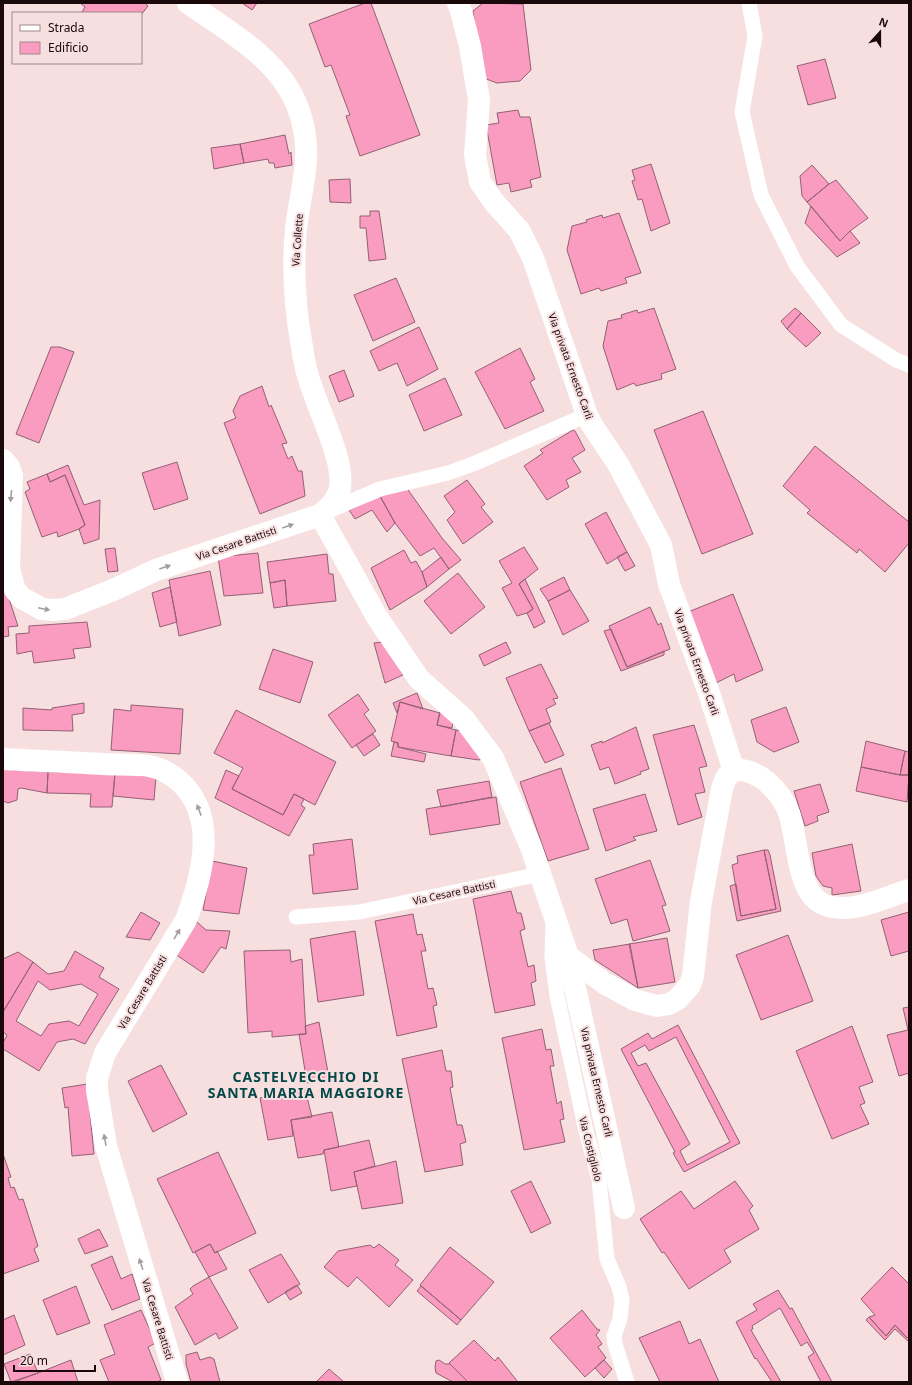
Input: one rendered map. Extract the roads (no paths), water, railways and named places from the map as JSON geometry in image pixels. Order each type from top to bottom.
[{"type":"street","name":"Via Collette","points":[[188,3],[259,54],[275,69],[288,87],[298,107],[305,129],[307,158],[296,230],[294,265],[296,300],[304,358],[311,387],[332,442],[340,481],[338,492],[334,501],[328,509],[320,515]]},
{"type":"street","name":"Via privata Ernesto Carli","points":[[458,3],[462,10],[470,46],[479,100],[475,155],[480,182],[519,230],[533,258],[587,415],[618,464],[661,545],[669,584],[709,693],[734,771]]},
{"type":"street","name":"Via Cesare Battisti","points":[[3,460],[9,467],[12,475],[9,569],[11,580],[22,598],[42,609],[65,609],[113,590],[156,570],[320,515]]},
{"type":"street","name":"Via privata Ernesto Carli","points":[[320,515],[377,617],[420,679],[464,719],[493,758],[531,847],[568,956],[624,1208]]},
{"type":"street","name":"Via Cesare Battisti","points":[[3,759],[150,766],[174,777],[184,786],[193,796],[202,818],[204,829],[202,866],[194,899],[186,920],[105,1054],[96,1078],[106,1146],[177,1382]]},
{"type":"street","points":[[568,956],[604,983],[635,1000],[646,1004],[657,1006],[668,1004],[678,999],[685,992],[693,976],[701,901],[722,789],[726,777],[734,771],[746,770],[761,777],[777,791],[789,812],[802,873],[810,893],[820,902],[832,907],[846,909],[909,890]]},
{"type":"lane","points":[[749,3],[755,36],[742,112],[761,195],[797,266],[841,325],[896,360],[909,365]]},
{"type":"lane","name":"Via Cesare Battisti","points":[[320,515],[380,489],[448,473],[473,464],[587,415]]},
{"type":"lane","name":"Via Cesare Battisti","points":[[296,917],[359,912],[540,874]]},
{"type":"lane","name":"Via Costigliolo","points":[[554,913],[552,957],[558,996],[586,1131],[599,1178],[607,1259],[619,1287],[622,1300],[622,1309],[614,1336],[615,1344],[627,1382]]},
{"type":"district","name":"CASTELVECCHIO DI SANTA MARIA MAGGIORE","points":[[306,1086]]}]
